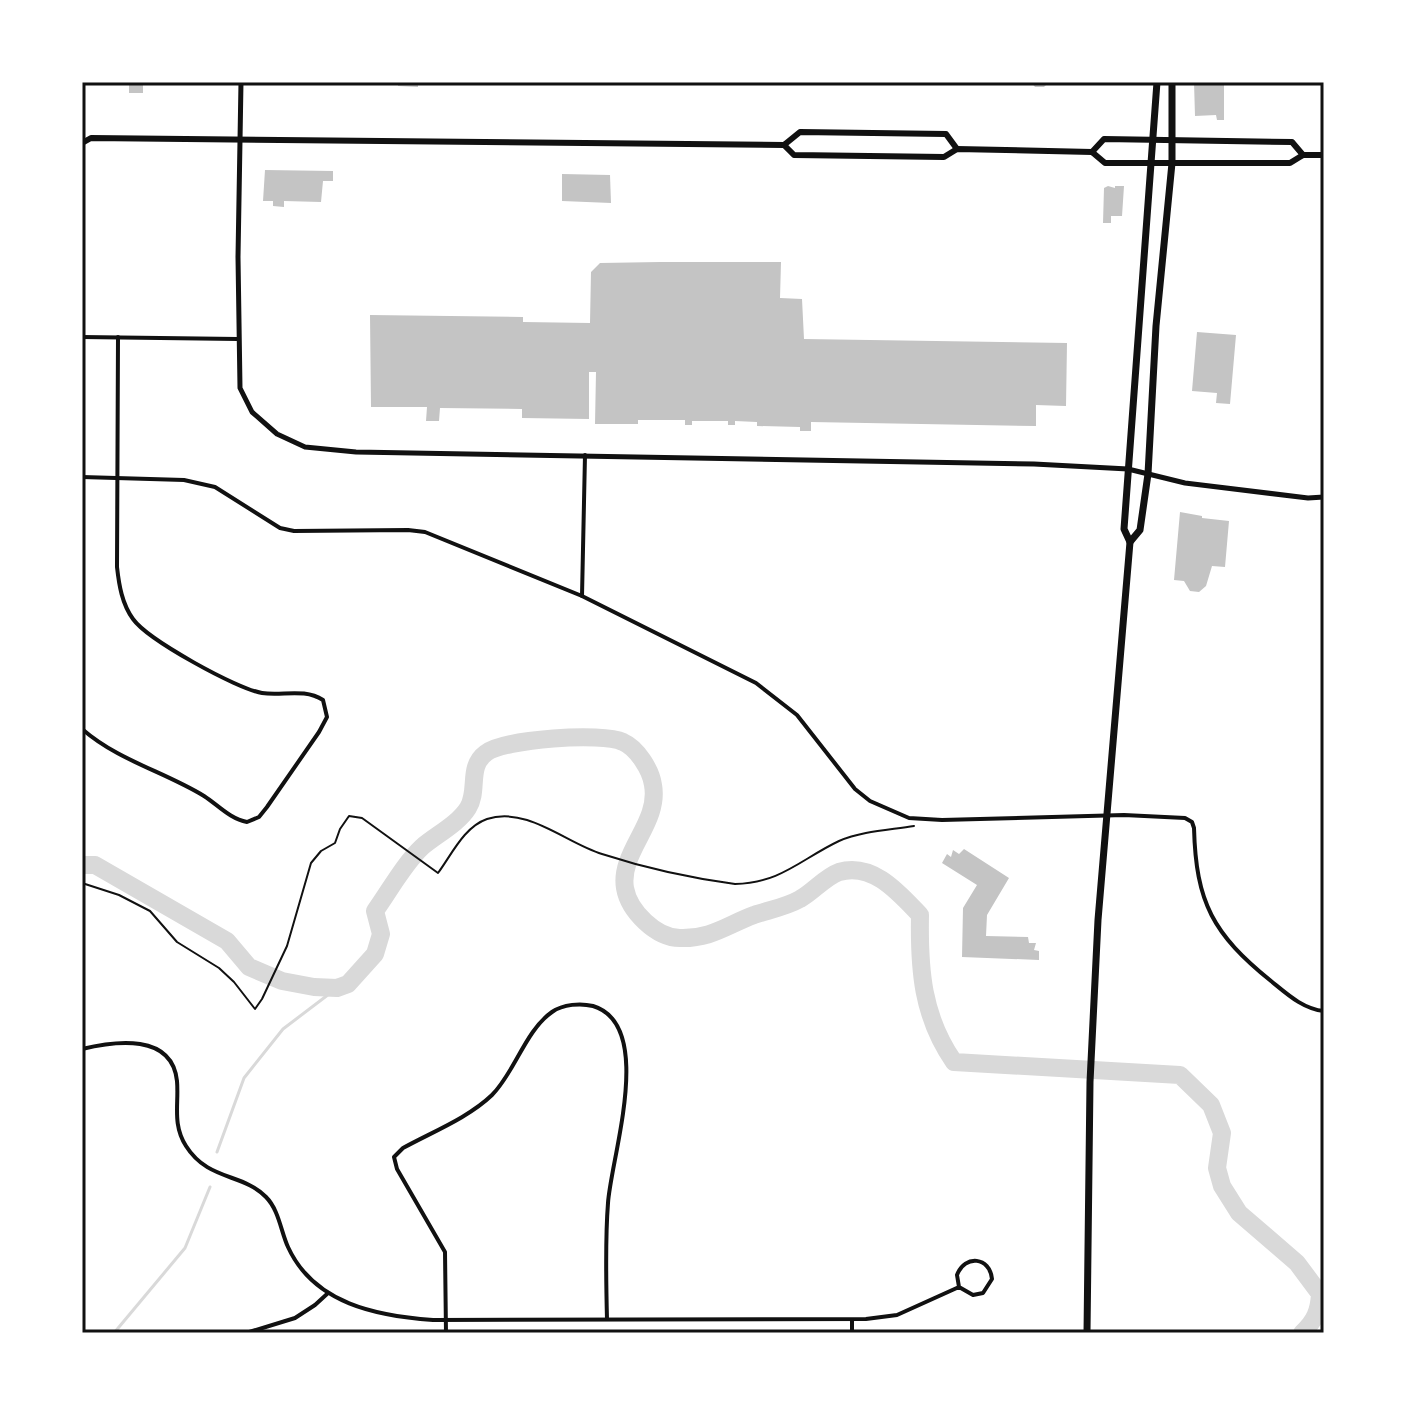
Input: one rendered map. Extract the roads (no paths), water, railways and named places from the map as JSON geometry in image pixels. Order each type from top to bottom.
[{"type":"main road","points":[[1087,1333],[1090,1082],[1098,920],[1130,542],[1124,529],[1157,82]]},
{"type":"main road","points":[[1130,542],[1140,530],[1148,474],[1156,326],[1172,163],[1172,82]]},
{"type":"main road","points":[[82,130],[91,138]]},
{"type":"main road","points":[[82,143],[91,138],[784,145],[800,132],[852,131],[946,134],[957,149]]},
{"type":"main road","points":[[1092,152],[1103,139],[1292,142],[1303,155]]},
{"type":"main road","points":[[784,145],[794,155],[944,157],[957,149],[1092,152],[1105,163],[1290,163],[1303,155],[1324,155]]},
{"type":"street","points":[[241,82],[240,388],[252,412],[277,434],[305,447],[356,452],[944,461],[1128,469],[1185,483],[1308,498],[1324,497]]},
{"type":"street","points":[[82,337],[238,339]]},
{"type":"street","points":[[82,729],[105,748],[202,795],[233,818],[247,822],[259,817],[267,807],[327,717],[323,700],[313,693],[279,695],[240,686],[147,633],[133,620],[123,602],[117,567],[118,337]]},
{"type":"street","points":[[582,596],[585,455]]},
{"type":"street","points":[[82,477],[200,483],[215,487],[267,522],[294,531],[408,530],[442,537],[582,596],[756,683],[797,715],[855,789],[870,801],[909,818],[1185,818],[1192,822],[1198,881],[1214,922],[1246,961],[1305,1006],[1324,1011]]},
{"type":"street","points":[[446,1333],[445,1252],[397,1169],[394,1157],[403,1148],[478,1107],[493,1094],[541,1023],[553,1012],[579,1004],[594,1006],[608,1013],[619,1027],[626,1046],[626,1081],[608,1203],[607,1319]]},
{"type":"street","points":[[82,1049],[133,1042],[164,1053],[172,1060],[177,1081],[177,1124],[184,1144],[198,1162],[222,1176],[252,1187],[268,1199],[295,1260],[327,1294],[361,1309],[401,1318],[445,1320],[852,1320],[897,1315],[959,1287]]},
{"type":"street","points":[[980,1260],[989,1268],[992,1279],[983,1293],[973,1295],[959,1287],[957,1275],[962,1264],[980,1260]]},
{"type":"street","points":[[246,1333],[295,1318],[327,1294]]},
{"type":"street","points":[[852,1320],[852,1333]]},
{"type":"waterway","points":[[82,865],[95,865],[227,941],[249,967],[282,981],[337,988],[348,984],[375,954],[381,934],[375,911],[403,869],[422,847],[453,824],[468,808],[477,765],[486,753],[512,744],[553,738],[623,742],[642,760],[653,785],[651,812],[625,875],[628,897],[645,922],[671,937],[701,936],[795,902],[839,872],[863,871],[874,875],[920,915],[920,954],[929,1010],[943,1045],[954,1062],[1180,1075],[1211,1105],[1222,1133],[1217,1168],[1222,1186],[1239,1213],[1297,1263],[1320,1294],[1316,1315],[1302,1333]]},
{"type":"waterway","points":[[217,1152],[244,1078],[283,1029],[337,988]]},
{"type":"waterway","points":[[114,1333],[185,1248],[210,1187]]}]
